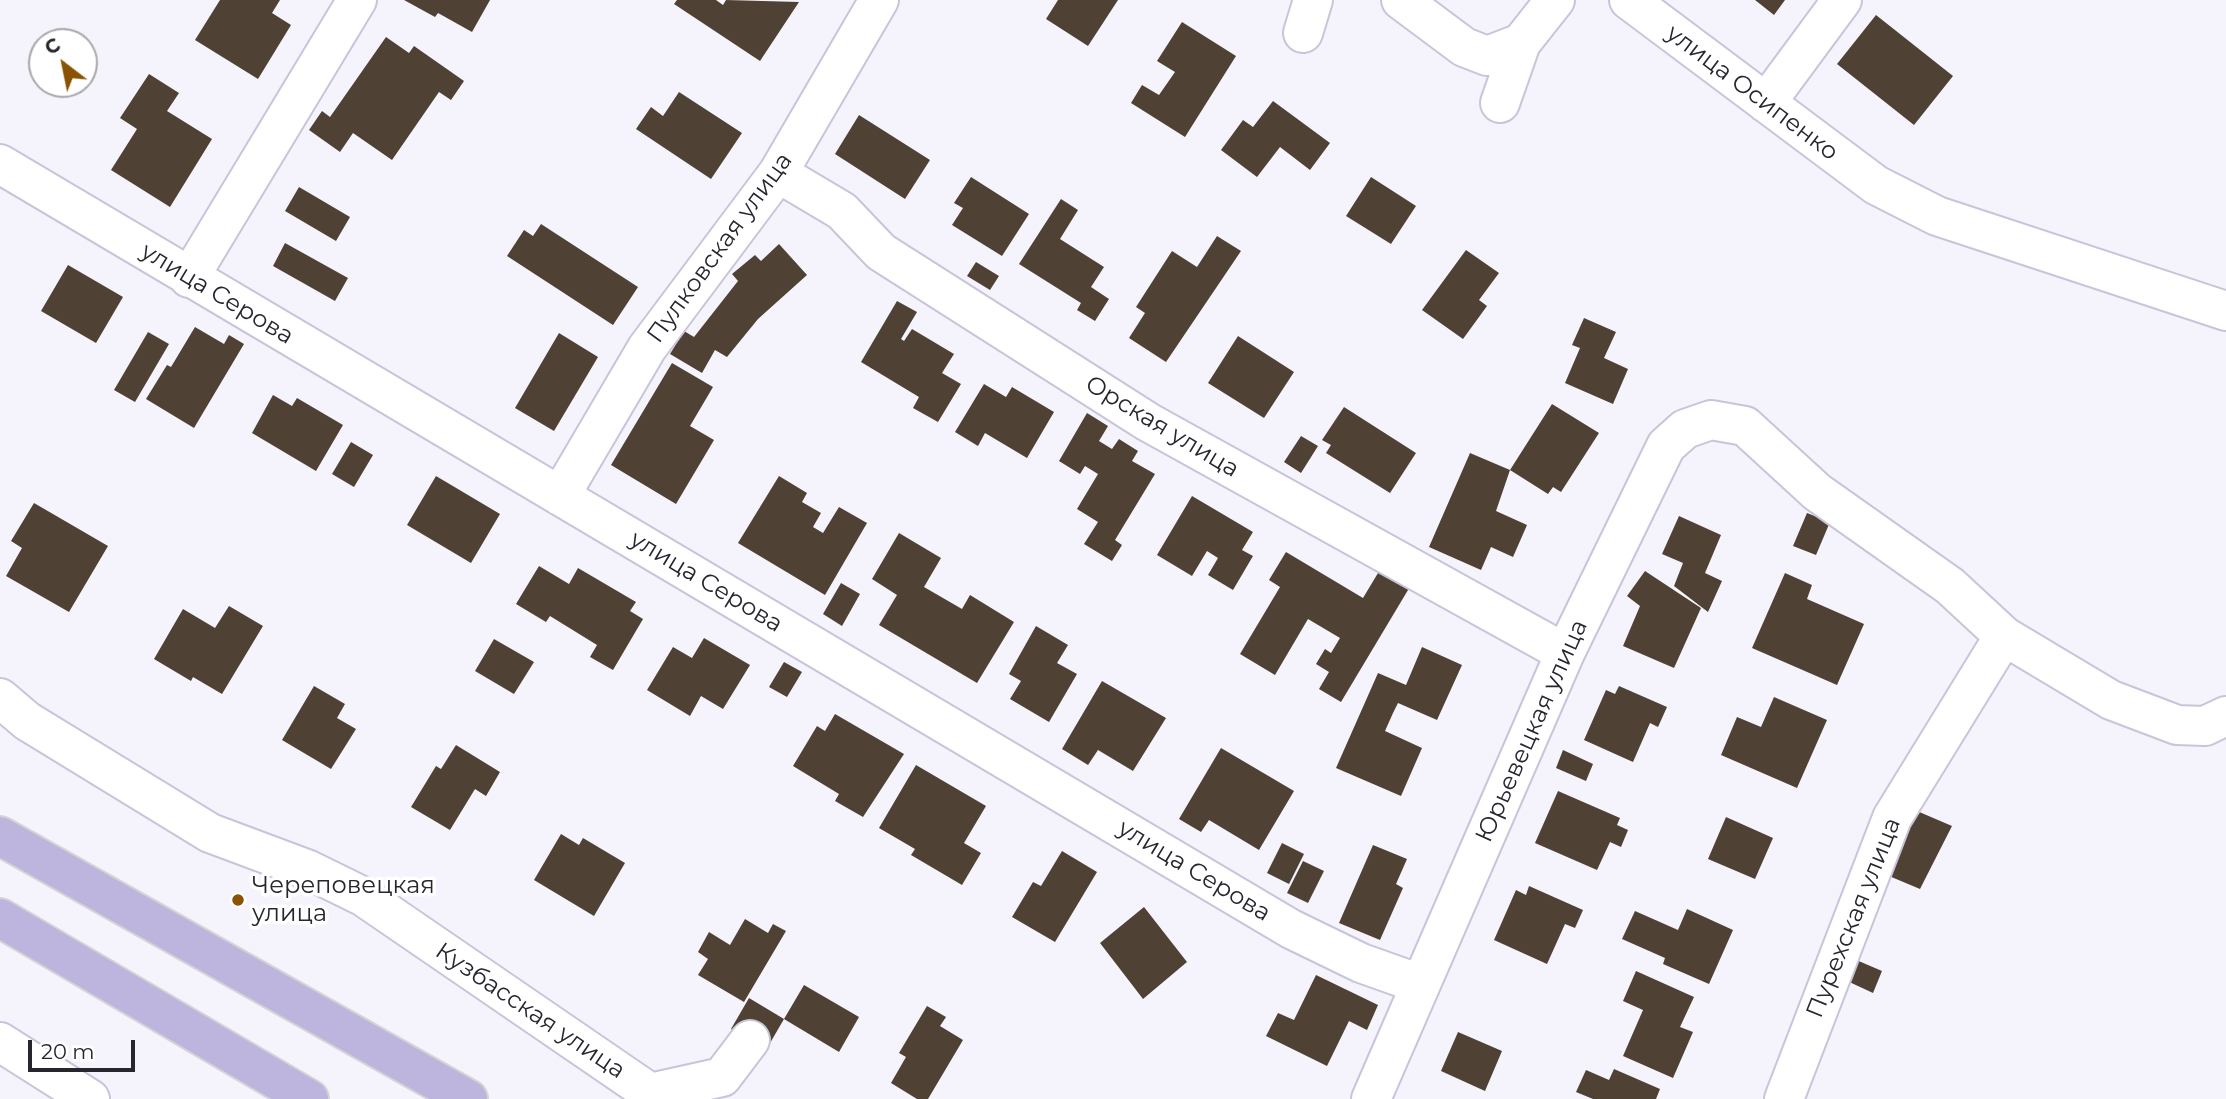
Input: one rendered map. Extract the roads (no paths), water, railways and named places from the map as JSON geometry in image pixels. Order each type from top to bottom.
[{"type":"main road","points":[[8,839],[468,1099]]},
{"type":"main road","points":[[0,918],[309,1099]]},
{"type":"street","points":[[189,278],[357,0]]},
{"type":"street","name":"Пулковская улица","points":[[560,496],[647,348],[778,173],[879,0]]},
{"type":"street","points":[[1401,0],[1465,47],[1487,56],[1521,43]]},
{"type":"street","points":[[1500,103],[1521,43],[1555,0]]},
{"type":"street","name":"улица Осипенко","points":[[1629,0],[1875,185],[1937,216],[2226,312]]},
{"type":"street","points":[[1766,103],[1842,0]]},
{"type":"street","name":"улица Серова","points":[[0,164],[1291,929],[1360,963],[1420,984]]},
{"type":"street","name":"Орская улица","points":[[778,173],[842,211],[881,252],[1148,422],[1565,653]]},
{"type":"street","name":"Юрьевецкая улица","points":[[1371,1099],[1565,653],[1666,446],[1685,429],[1711,420],[1745,426],[1817,492],[1950,586],[2004,636]]},
{"type":"street","points":[[2004,636],[2111,700],[2166,721],[2178,725],[2205,726],[2226,716]]},
{"type":"street","name":"Пурехская улица","points":[[1784,1099],[1892,818],[2004,636]]},
{"type":"street","name":"Кузбасская улица","points":[[0,698],[27,721],[210,833],[309,870],[363,897],[654,1096]]},
{"type":"street","points":[[654,1096],[722,1077],[750,1040]]},
{"type":"street","points":[[0,1042],[90,1099]]},
{"type":"place","name":"Череповецкая улица","points":[[238,900]]}]
